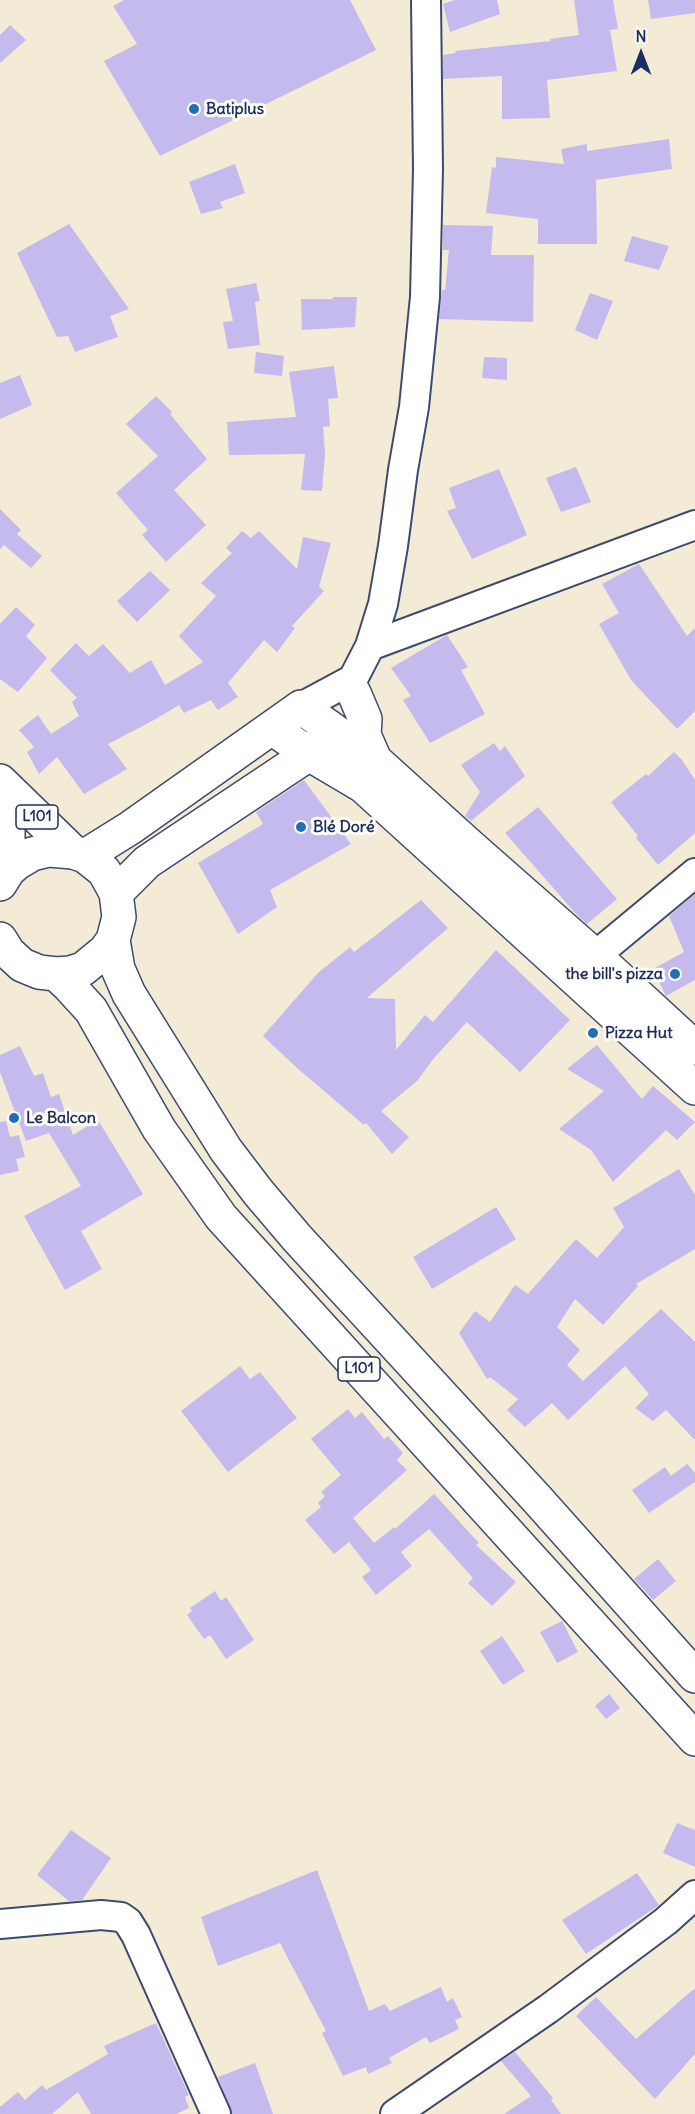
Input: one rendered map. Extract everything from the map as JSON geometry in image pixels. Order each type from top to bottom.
[{"type":"main road","points":[[353,686],[365,719],[364,735],[375,759]]},
{"type":"main road","points":[[79,854],[130,828],[302,707],[331,730],[375,759],[695,1048]]},
{"type":"main road","points":[[272,728],[309,754],[363,786],[695,1088]]},
{"type":"main road","points":[[116,893],[147,862],[309,754],[331,730]]},
{"type":"main road","name":"L101","points":[[0,782],[79,854]]},
{"type":"main road","name":"L101","points":[[0,797],[8,829],[4,878]]},
{"type":"main road","points":[[0,981],[48,973],[70,973],[83,969],[105,951],[113,939],[119,917],[116,893],[104,872],[79,854],[49,849],[32,854],[17,863],[4,878]]},
{"type":"main road","points":[[0,939],[8,952],[22,965],[48,973]]},
{"type":"main road","name":"L101","points":[[113,939],[118,969],[129,994],[226,1150],[258,1191],[304,1246],[545,1507],[695,1676]]},
{"type":"main road","name":"L101","points":[[48,973],[69,986],[91,1010],[159,1129],[221,1217],[695,1739]]},
{"type":"street","points":[[331,730],[370,646],[383,604],[422,344],[428,170],[426,0]]},
{"type":"street","points":[[370,646],[695,525]]},
{"type":"street","points":[[302,707],[353,686]]},
{"type":"street","points":[[595,956],[695,873]]},
{"type":"street","points":[[395,2114],[548,2009],[666,1921],[695,1895]]},
{"type":"street","points":[[0,1924],[101,1915],[121,1917],[128,1922],[136,1935],[216,2114]]},
{"type":"building","name":"Batiplus","points":[[124,0],[350,0],[376,50],[160,156],[104,61],[137,44],[113,6]]},
{"type":"building","points":[[455,0],[497,0],[500,14],[450,32],[443,4]]},
{"type":"building","points":[[574,0],[613,0],[618,29],[610,30],[617,71],[547,80],[550,118],[502,119],[502,76],[443,79],[443,55],[456,53],[455,51],[551,41],[550,39],[579,35]]},
{"type":"building","points":[[648,0],[695,0],[695,13],[651,19]]},
{"type":"building","points":[[10,25],[26,40],[0,63],[0,35]]},
{"type":"building","points":[[669,139],[672,169],[596,180],[597,244],[538,244],[538,219],[486,213],[492,167],[496,168],[496,157],[564,164],[561,149],[587,144],[587,151]]},
{"type":"building","points":[[235,164],[245,193],[220,202],[223,208],[201,214],[189,182]]},
{"type":"building","points":[[69,224],[129,309],[110,316],[118,337],[75,352],[68,336],[57,337],[17,253]]},
{"type":"building","points":[[443,225],[493,226],[491,255],[534,255],[533,322],[439,319],[449,250],[443,250]]},
{"type":"building","points":[[632,236],[669,246],[659,270],[624,261]]},
{"type":"building","points":[[256,283],[260,301],[255,302],[260,345],[228,349],[223,322],[233,321],[226,289]]},
{"type":"building","points":[[590,293],[613,301],[597,340],[575,330]]},
{"type":"building","points":[[333,297],[357,297],[355,327],[302,330],[301,299],[333,299]]},
{"type":"building","points":[[256,352],[284,356],[282,376],[254,373]]},
{"type":"building","points":[[484,357],[507,358],[507,380],[482,378]]},
{"type":"building","points":[[334,366],[338,398],[328,399],[330,426],[323,427],[325,454],[322,491],[301,490],[305,454],[229,455],[227,422],[296,417],[289,372]]},
{"type":"building","points":[[20,375],[32,405],[0,419],[0,383]]},
{"type":"building","points":[[156,396],[172,412],[170,414],[207,459],[174,490],[206,525],[166,562],[142,535],[148,530],[116,493],[158,456],[126,424]]},
{"type":"building","points":[[576,467],[591,502],[561,512],[546,478]]},
{"type":"building","points":[[499,469],[527,535],[472,559],[447,511],[456,508],[449,488]]},
{"type":"building","points":[[0,509],[21,530],[17,534],[42,556],[31,568],[4,545],[0,549]]},
{"type":"building","points":[[242,531],[251,538],[259,531],[297,569],[303,537],[331,543],[319,587],[324,591],[292,626],[295,628],[277,652],[264,640],[228,683],[238,697],[218,710],[211,700],[184,713],[179,705],[108,744],[127,769],[84,794],[57,757],[39,774],[27,752],[34,747],[19,730],[38,715],[51,734],[79,716],[72,702],[77,698],[50,670],[76,643],[89,656],[103,644],[130,673],[151,660],[165,685],[203,662],[179,636],[216,596],[201,583],[232,553],[226,548]]},
{"type":"building","points":[[639,564],[687,636],[695,628],[695,711],[677,729],[631,680],[599,624],[619,613],[602,584]]},
{"type":"building","points":[[150,571],[170,590],[137,622],[117,601]]},
{"type":"building","points":[[16,607],[35,625],[26,636],[47,658],[18,692],[0,679],[0,624]]},
{"type":"building","points":[[447,635],[468,667],[461,670],[485,714],[430,743],[403,700],[411,696],[391,668]]},
{"type":"building","points":[[494,743],[500,751],[505,746],[525,776],[471,821],[465,816],[480,792],[461,765]]},
{"type":"building","points":[[674,752],[695,780],[695,833],[658,865],[611,802],[646,774],[648,776]]},
{"type":"building","points":[[304,780],[351,844],[270,890],[277,907],[238,934],[198,863],[263,824],[256,812]]},
{"type":"building","points":[[538,807],[617,899],[587,924],[505,833]]},
{"type":"building","points":[[695,894],[695,980],[666,996],[653,969],[684,952],[669,916]]},
{"type":"building","points":[[421,900],[448,928],[367,998],[395,999],[396,1050],[425,1015],[433,1022],[496,950],[570,1020],[520,1072],[467,1022],[434,1058],[418,1080],[381,1111],[409,1137],[392,1154],[366,1123],[364,1125],[263,1036],[318,973],[350,947],[354,952]]},
{"type":"building","points":[[597,1045],[642,1099],[653,1086],[695,1122],[677,1140],[666,1130],[613,1182],[591,1150],[559,1129],[604,1091],[567,1069]]},
{"type":"building","points":[[20,1046],[34,1076],[43,1073],[51,1097],[59,1094],[73,1135],[98,1120],[143,1194],[81,1231],[102,1269],[65,1290],[24,1216],[81,1186],[49,1133],[26,1141],[0,1072],[0,1055]]},
{"type":"building","points":[[6,1121],[10,1137],[19,1135],[25,1157],[16,1159],[19,1171],[0,1175],[0,1122]]},
{"type":"building","points":[[679,1169],[695,1195],[695,1249],[636,1284],[638,1286],[603,1325],[575,1299],[557,1327],[580,1350],[567,1365],[583,1381],[661,1309],[695,1342],[695,1440],[666,1410],[653,1421],[635,1408],[649,1394],[625,1366],[568,1420],[552,1403],[525,1427],[507,1410],[518,1399],[490,1377],[487,1379],[459,1333],[475,1311],[490,1322],[515,1285],[528,1294],[576,1239],[597,1258],[624,1227],[613,1208]]},
{"type":"building","points":[[496,1207],[516,1239],[432,1289],[413,1257]]},
{"type":"building","points":[[240,1366],[250,1379],[260,1372],[297,1418],[228,1472],[181,1411]]},
{"type":"building","points":[[348,1409],[355,1418],[362,1412],[384,1439],[388,1436],[403,1453],[397,1460],[407,1470],[353,1518],[374,1543],[394,1527],[395,1529],[434,1494],[479,1543],[476,1545],[516,1582],[492,1606],[468,1583],[473,1578],[429,1529],[401,1552],[412,1566],[376,1595],[362,1577],[371,1570],[349,1542],[334,1554],[305,1520],[321,1507],[318,1503],[325,1496],[321,1492],[341,1475],[311,1439]]},
{"type":"building","points":[[687,1464],[695,1473],[695,1482],[649,1513],[632,1490],[665,1467],[671,1476]]},
{"type":"building","points":[[658,1559],[676,1581],[653,1600],[634,1579]]},
{"type":"building","points":[[215,1591],[221,1601],[226,1597],[254,1640],[226,1659],[210,1635],[204,1639],[187,1615],[192,1611],[190,1608]]},
{"type":"building","points":[[562,1621],[578,1652],[557,1663],[540,1632]]},
{"type":"building","points":[[502,1636],[525,1671],[503,1685],[480,1651]]},
{"type":"building","points":[[609,1694],[620,1708],[606,1719],[595,1706]]},
{"type":"building","points":[[677,1823],[695,1830],[695,1867],[663,1853]]},
{"type":"building","points":[[71,1830],[111,1858],[82,1900],[69,1901],[37,1875]]},
{"type":"building","points":[[317,1870],[369,2011],[385,2004],[390,2011],[441,1987],[447,2002],[453,1998],[462,2017],[455,2020],[459,2029],[430,2043],[426,2037],[389,2058],[392,2063],[368,2074],[366,2067],[343,2076],[322,2033],[326,2031],[280,1943],[218,1966],[201,1917]]},
{"type":"building","points":[[637,1873],[659,1905],[586,1954],[562,1920]]},
{"type":"building","points":[[695,1988],[695,2054],[655,2099],[576,2016],[596,1997],[636,2039]]},
{"type":"building","points":[[156,2023],[189,2095],[185,2097],[189,2108],[176,2114],[91,2114],[78,2092],[52,2114],[0,2114],[0,2107],[18,2092],[25,2100],[42,2085],[46,2090],[108,2054],[104,2046]]},
{"type":"building","points":[[515,2052],[553,2098],[551,2100],[561,2114],[504,2114],[531,2096],[501,2061]]},
{"type":"building","points":[[255,2063],[273,2114],[232,2114],[218,2077]]},
{"type":"place","name":"Batiplus","points":[[194,109]]},
{"type":"place","name":"Blé Doré","points":[[301,827]]},
{"type":"place","name":"the bill's pizza","points":[[675,974]]},
{"type":"place","name":"Pizza Hut","points":[[593,1033]]},
{"type":"place","name":"Le Balcon","points":[[14,1118]]}]
